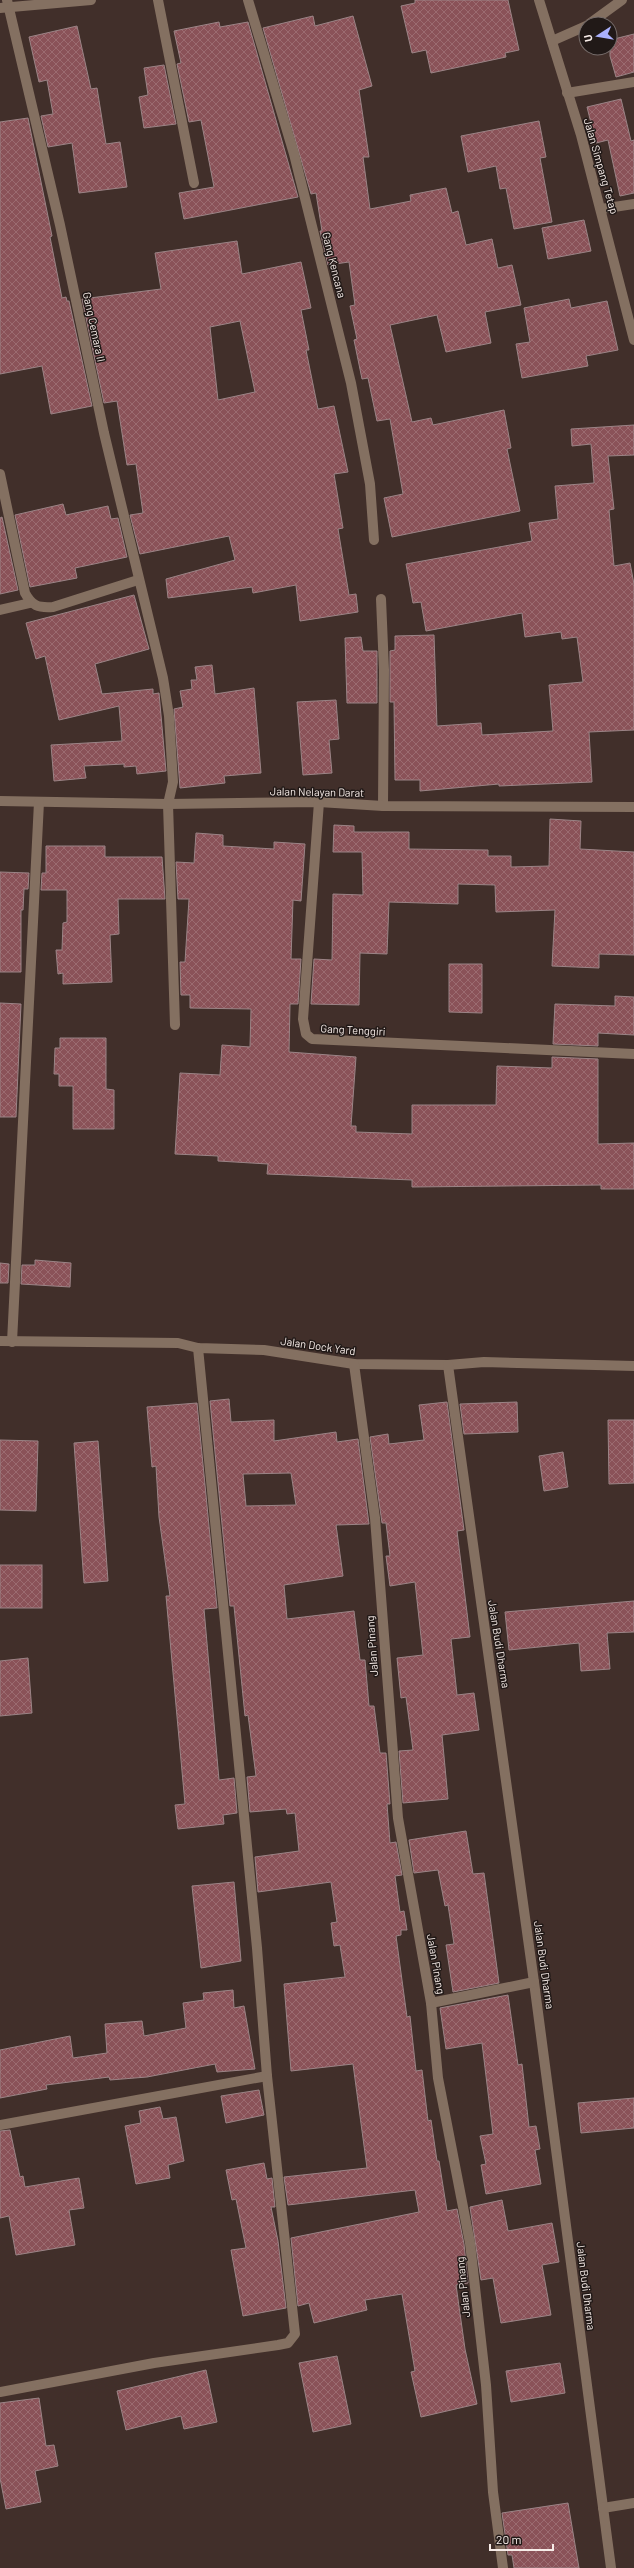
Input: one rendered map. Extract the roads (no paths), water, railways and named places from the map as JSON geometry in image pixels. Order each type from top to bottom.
[{"type":"street","points":[[5,6],[91,0]]},
{"type":"street","points":[[158,0],[194,183]]},
{"type":"street","name":"Gang Kencana","points":[[248,0],[294,154],[351,383],[370,484],[374,540]]},
{"type":"street","name":"Jalan Simpang Tetap","points":[[539,0],[601,209],[634,338]]},
{"type":"street","points":[[600,16],[622,0]]},
{"type":"street","name":"Gang Cemara II","points":[[5,6],[60,225],[138,580],[156,650],[169,716],[173,782],[168,804],[175,1025]]},
{"type":"street","points":[[552,41],[578,30]]},
{"type":"street","points":[[567,93],[634,82]]},
{"type":"street","points":[[601,209],[634,204]]},
{"type":"street","points":[[0,474],[25,593],[30,603],[40,608],[53,606],[138,580]]},
{"type":"street","points":[[381,599],[384,670],[383,806]]},
{"type":"street","points":[[0,610],[30,603]]},
{"type":"street","name":"Jalan Nelayan Darat","points":[[0,801],[168,804],[319,802],[383,806],[634,807]]},
{"type":"street","points":[[12,1342],[39,802]]},
{"type":"street","name":"Gang Tenggiri","points":[[319,802],[303,1019],[306,1034],[312,1039],[634,1054]]},
{"type":"street","name":"Jalan Dock Yard","points":[[0,1341],[178,1343],[198,1348],[264,1350],[354,1364],[448,1365],[484,1362],[634,1366]]},
{"type":"street","points":[[0,2392],[154,2363],[278,2345],[293,2339],[294,2317],[267,2076],[257,1948],[214,1531],[198,1348]]},
{"type":"street","name":"Jalan Pinang","points":[[354,1364],[376,1518],[398,1818],[430,2003],[438,2078],[470,2243],[486,2385],[493,2492],[503,2568]]},
{"type":"street","name":"Jalan Budi Dharma","points":[[448,1365],[534,1982],[611,2568]]},
{"type":"street","points":[[430,2003],[534,1982]]},
{"type":"street","points":[[0,2125],[267,2076]]},
{"type":"street","points":[[603,2508],[634,2503]]}]
